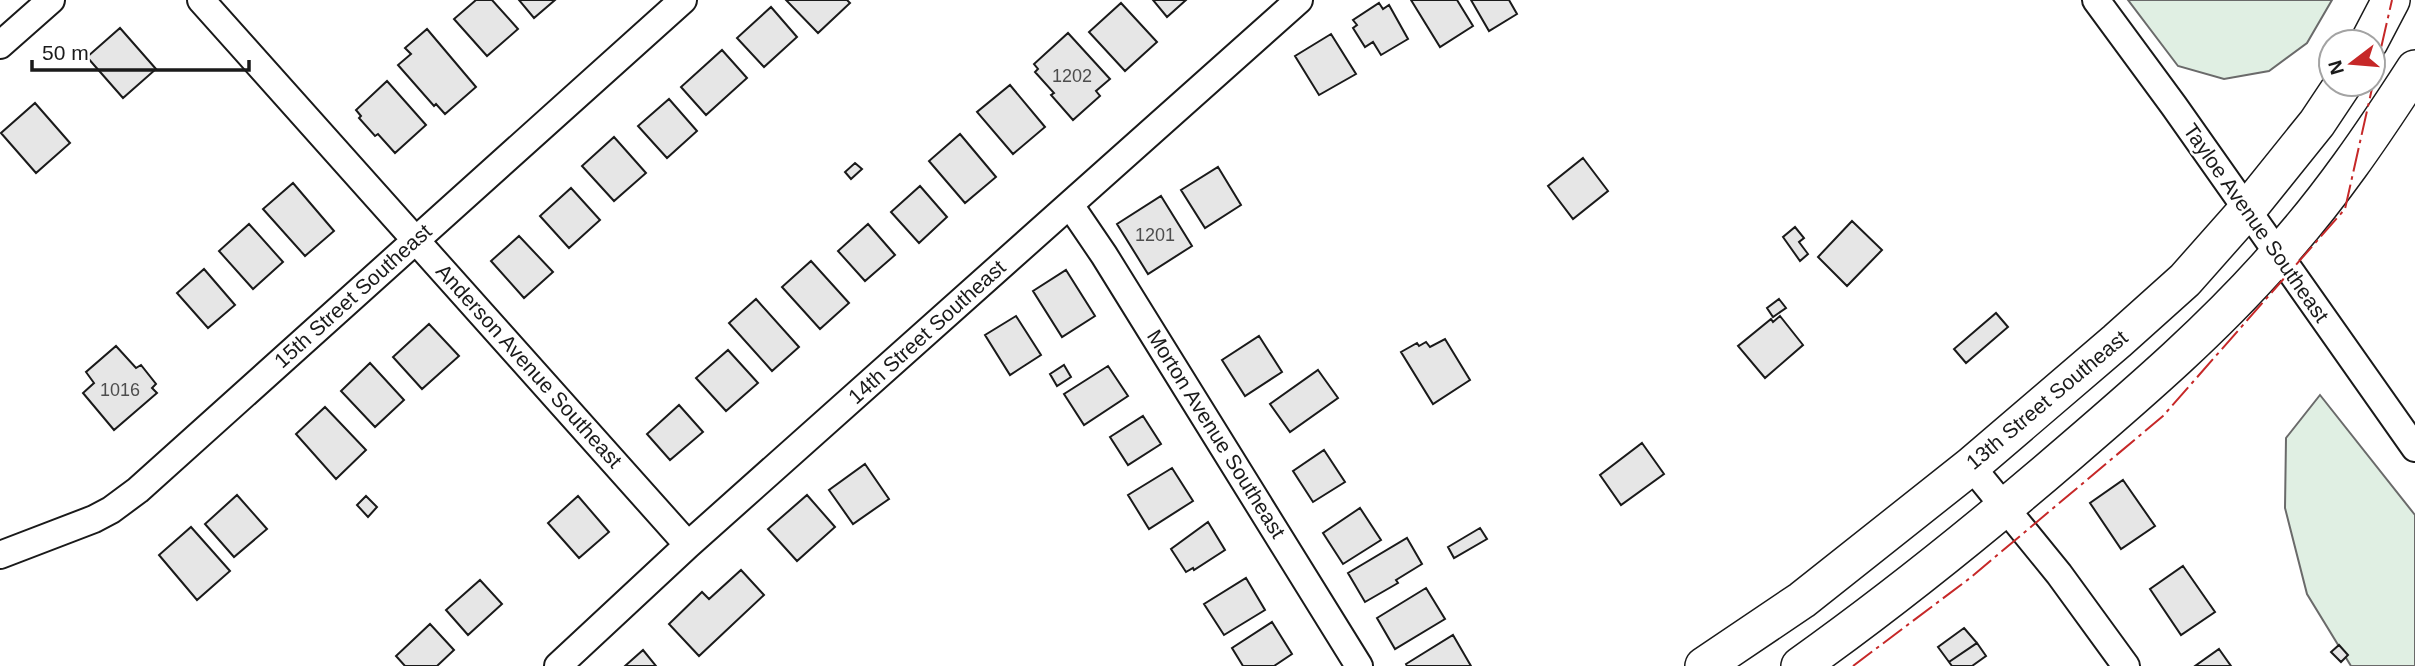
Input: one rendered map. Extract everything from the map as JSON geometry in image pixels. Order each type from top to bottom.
[{"type":"main road","points":[[2376,28],[2391,0]]},
{"type":"main road","points":[[1800,666],[1875,613],[2005,508],[2142,391],[2211,327],[2279,255],[2368,142],[2415,69]]},
{"type":"main road","name":"13th Street Southeast","points":[[1704,666],[1802,600],[1971,466],[2118,341],[2175,288],[2247,210],[2333,98]]},
{"type":"street","points":[[0,46],[51,0]]},
{"type":"street","name":"Anderson Avenue Southeast","points":[[201,0],[688,545]]},
{"type":"street","name":"15th Street Southeast","points":[[0,555],[94,519],[129,497],[683,0]]},
{"type":"street","name":"14th Street Southeast","points":[[558,666],[688,545],[1299,0]]},
{"type":"street","name":"Tayloe Avenue Southeast","points":[[2096,0],[2415,448]]},
{"type":"street","name":"Morton Avenue Southeast","points":[[1070,205],[1112,267],[1359,666]]},
{"type":"street","points":[[1971,466],[2059,574],[2126,666]]},
{"type":"green space","points":[[2128,0],[2332,0],[2307,43],[2269,71],[2224,79],[2178,66]]},
{"type":"green space","points":[[2320,395],[2415,515],[2415,666],[2351,666],[2307,594],[2285,508],[2286,438]]},
{"type":"building","points":[[476,0],[492,0],[518,29],[487,56],[454,19]]},
{"type":"building","points":[[519,0],[555,0],[534,18]]},
{"type":"building","points":[[786,0],[847,0],[850,3],[818,33]]},
{"type":"building","points":[[1153,0],[1186,0],[1167,17]]},
{"type":"building","points":[[1411,0],[1457,0],[1473,26],[1440,47]]},
{"type":"building","points":[[1471,0],[1509,0],[1517,14],[1489,31]]},
{"type":"building","points":[[1121,3],[1157,42],[1125,71],[1089,32]]},
{"type":"building","points":[[1379,3],[1383,9],[1389,5],[1408,39],[1381,55],[1373,42],[1365,47],[1353,28],[1357,25],[1353,20]]},
{"type":"building","points":[[771,7],[797,37],[764,67],[737,38]]},
{"type":"building","points":[[120,28],[156,69],[123,98],[87,57]]},
{"type":"building","points":[[427,29],[476,87],[445,114],[436,104],[434,106],[398,65],[411,54],[405,48]]},
{"type":"building","points":[[1068,33],[1110,79],[1096,91],[1100,96],[1073,120],[1051,95],[1054,93],[1035,72],[1038,69],[1034,64]]},
{"type":"building","points":[[1331,34],[1356,74],[1319,95],[1295,56]]},
{"type":"building","points":[[722,50],[747,78],[706,115],[681,87]]},
{"type":"building","points":[[387,81],[426,125],[395,153],[378,134],[375,136],[359,118],[361,116],[356,110]]},
{"type":"building","points":[[1010,85],[1045,127],[1013,154],[977,112]]},
{"type":"building","points":[[669,99],[697,131],[667,158],[638,126]]},
{"type":"building","points":[[35,103],[70,143],[36,173],[1,133]]},
{"type":"building","points":[[960,134],[996,177],[965,203],[929,161]]},
{"type":"building","points":[[614,137],[646,173],[614,201],[582,166]]},
{"type":"building","points":[[1583,158],[1608,191],[1573,219],[1548,186]]},
{"type":"building","points":[[855,163],[862,169],[851,179],[845,172]]},
{"type":"building","points":[[1218,167],[1241,205],[1205,228],[1181,190]]},
{"type":"building","points":[[293,183],[334,231],[305,256],[263,209]]},
{"type":"building","points":[[920,186],[947,217],[919,243],[891,212]]},
{"type":"building","points":[[571,188],[600,220],[569,248],[540,216]]},
{"type":"building","points":[[1161,196],[1192,246],[1148,274],[1117,224]]},
{"type":"building","points":[[1852,221],[1882,250],[1847,286],[1818,257]]},
{"type":"building","points":[[249,224],[283,262],[253,289],[219,251]]},
{"type":"building","points":[[868,224],[895,255],[865,281],[838,251]]},
{"type":"building","points":[[1795,227],[1804,238],[1799,242],[1808,254],[1800,261],[1783,237]]},
{"type":"building","points":[[519,236],[553,272],[524,298],[491,261]]},
{"type":"building","points":[[811,261],[849,303],[820,329],[782,287]]},
{"type":"building","points":[[204,269],[235,305],[208,328],[177,293]]},
{"type":"building","points":[[1066,270],[1095,316],[1062,337],[1033,291]]},
{"type":"building","points":[[756,299],[799,347],[772,371],[729,323]]},
{"type":"building","points":[[1779,299],[1786,308],[1773,317],[1767,308]]},
{"type":"building","points":[[1996,313],[2008,327],[1966,363],[1954,349]]},
{"type":"building","points":[[1016,316],[1041,355],[1010,375],[985,335]]},
{"type":"building","points":[[1780,316],[1803,345],[1765,378],[1738,346],[1771,319],[1773,322]]},
{"type":"building","points":[[429,324],[459,356],[422,389],[393,357]]},
{"type":"building","points":[[1259,336],[1282,372],[1245,396],[1222,360]]},
{"type":"building","points":[[1445,339],[1470,380],[1433,404],[1401,352],[1417,343],[1419,346],[1426,342],[1430,347]]},
{"type":"building","points":[[116,346],[136,368],[141,365],[156,384],[152,388],[157,393],[114,430],[83,393],[94,383],[86,372]]},
{"type":"building","points":[[728,350],[758,383],[726,411],[696,378]]},
{"type":"building","points":[[370,363],[404,400],[375,427],[341,391]]},
{"type":"building","points":[[1064,365],[1071,377],[1057,386],[1050,374]]},
{"type":"building","points":[[1108,366],[1128,396],[1084,425],[1064,394]]},
{"type":"building","points":[[1318,370],[1338,398],[1290,432],[1270,404]]},
{"type":"building","points":[[679,405],[703,432],[670,460],[647,434]]},
{"type":"building","points":[[325,407],[366,450],[336,479],[296,434]]},
{"type":"building","points":[[1143,416],[1161,444],[1128,465],[1110,437]]},
{"type":"building","points":[[1642,443],[1664,474],[1621,505],[1600,475]]},
{"type":"building","points":[[1324,450],[1345,482],[1313,502],[1293,471]]},
{"type":"building","points":[[865,464],[889,499],[853,524],[829,490]]},
{"type":"building","points":[[1172,468],[1193,501],[1149,529],[1128,495]]},
{"type":"building","points":[[2123,480],[2155,526],[2121,549],[2090,503]]},
{"type":"building","points":[[237,495],[267,529],[234,557],[205,524]]},
{"type":"building","points":[[807,495],[835,527],[797,561],[768,529]]},
{"type":"building","points":[[366,496],[377,507],[368,517],[357,505]]},
{"type":"building","points":[[578,496],[609,532],[579,558],[548,523]]},
{"type":"building","points":[[1360,508],[1381,540],[1343,564],[1323,533]]},
{"type":"building","points":[[1208,522],[1225,550],[1194,570],[1193,568],[1186,572],[1171,549]]},
{"type":"building","points":[[191,527],[230,571],[197,600],[159,555]]},
{"type":"building","points":[[1480,528],[1487,539],[1454,558],[1448,547]]},
{"type":"building","points":[[1407,538],[1422,564],[1396,580],[1398,583],[1365,602],[1348,573]]},
{"type":"building","points":[[2183,566],[2215,612],[2181,635],[2150,589]]},
{"type":"building","points":[[741,570],[764,595],[699,656],[669,624],[702,592],[709,599]]},
{"type":"building","points":[[1246,578],[1265,610],[1224,635],[1204,604]]},
{"type":"building","points":[[480,580],[502,604],[468,635],[446,610]]},
{"type":"building","points":[[1426,588],[1445,619],[1395,649],[1377,618]]},
{"type":"building","points":[[1272,622],[1292,654],[1274,666],[1243,666],[1232,648]]},
{"type":"building","points":[[430,624],[454,650],[437,666],[405,666],[396,656]]},
{"type":"building","points":[[1964,628],[1977,643],[1949,662],[1938,647]]},
{"type":"building","points":[[1453,635],[1471,666],[1407,666],[1406,664]]},
{"type":"building","points":[[1977,643],[1986,656],[1972,666],[1952,666],[1949,662]]},
{"type":"building","points":[[2339,645],[2348,655],[2341,662],[2331,652]]},
{"type":"building","points":[[2219,649],[2231,666],[2195,666]]},
{"type":"building","points":[[643,650],[656,666],[625,666]]},
{"type":"power","points":[[2386,28],[2392,0]]},
{"type":"power","points":[[1853,666],[1970,578],[2163,416],[2345,209],[2370,98]]}]
